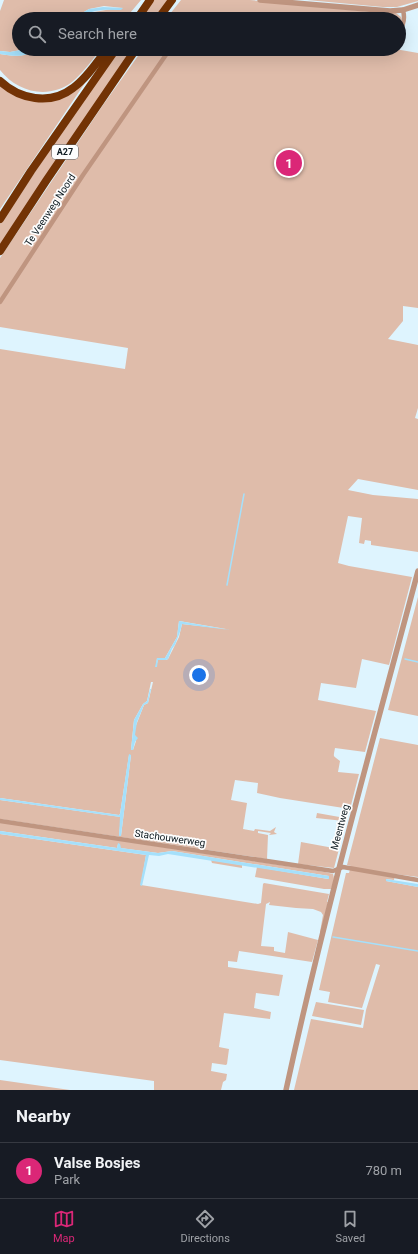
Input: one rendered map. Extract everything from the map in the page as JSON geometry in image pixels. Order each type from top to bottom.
[{"type":"highway","points":[[141,12],[150,0]]},
{"type":"highway","points":[[163,12],[172,0]]},
{"type":"highway","points":[[0,81],[14,92],[29,98],[37,99],[56,97],[76,86],[87,75],[102,56]]},
{"type":"highway","name":"A27","points":[[0,219],[31,171],[111,56]]},
{"type":"highway","name":"A27","points":[[0,251],[46,180],[131,56]]},
{"type":"street","points":[[260,0],[390,11],[403,10],[418,4]]},
{"type":"street","name":"Te Veenweg Noord","points":[[0,302],[83,175],[165,56]]},
{"type":"street","name":"Meentweg","points":[[286,1090],[300,1025],[338,869],[418,571]]},
{"type":"street","name":"Stachouwerweg","points":[[0,821],[333,871],[343,868],[418,880]]},
{"type":"shaded area","points":[[4,0],[141,0],[131,12],[94,12],[123,8],[104,6],[89,9],[84,12],[12,12],[12,52],[10,52],[0,51],[0,11]]},
{"type":"shaded area","points":[[154,0],[168,0],[159,12],[145,12]]},
{"type":"shaded area","points":[[181,0],[250,0],[373,12],[172,12]]},
{"type":"shaded area","points":[[307,0],[418,1],[397,7],[383,7]]},
{"type":"shaded area","points":[[406,51],[418,53],[418,308],[403,306],[403,321],[388,339],[418,345],[418,408],[415,418],[418,419],[418,490],[358,479],[348,490],[373,495],[418,499],[418,552],[371,545],[371,541],[365,540],[364,544],[359,543],[362,518],[348,516],[338,563],[412,577],[389,665],[362,659],[356,688],[321,683],[318,700],[376,711],[365,752],[335,748],[334,756],[340,761],[338,772],[359,774],[350,809],[257,793],[258,783],[235,780],[231,800],[247,803],[243,829],[270,831],[276,827],[274,832],[277,834],[269,835],[271,833],[258,831],[258,833],[268,835],[267,859],[0,819],[0,800],[121,817],[119,835],[121,836],[131,755],[129,755],[119,815],[0,798],[0,349],[125,369],[128,348],[0,327],[0,303],[82,179],[167,56],[406,56]],"holes":[[[179,621],[226,629],[182,624],[179,637],[168,659],[158,660],[156,667],[157,658],[165,658],[177,637]],[[151,682],[153,682],[148,703],[144,705],[135,728],[136,741],[133,750],[131,750],[134,720],[143,704],[147,701]]]},
{"type":"shaded area","points":[[0,54],[12,56],[96,56],[84,71],[72,82],[63,88],[43,92],[33,91],[15,84],[0,70]]},
{"type":"shaded area","points":[[114,56],[129,56],[0,246],[0,224]]},
{"type":"shaded area","points":[[138,56],[163,56],[0,300],[0,258],[103,105]]},
{"type":"shaded area","points":[[87,80],[0,209],[0,84],[38,101]]},
{"type":"shaded area","points":[[418,597],[418,716],[388,710]]},
{"type":"shaded area","points":[[380,738],[418,745],[418,877],[395,874],[394,880],[386,879],[386,881],[418,887],[418,1090],[294,1090],[311,1019],[363,1028],[366,1010],[380,965],[376,964],[362,1008],[328,1002],[330,992],[319,990],[346,873],[349,873],[351,866],[347,865]]},
{"type":"shaded area","points":[[317,813],[345,818],[344,821],[316,818]]},
{"type":"shaded area","points":[[0,822],[325,872],[333,874],[334,882],[331,889],[324,889],[255,877],[257,867],[328,879],[329,876],[172,851],[158,853],[120,848],[120,844],[118,844],[117,848],[0,831]]},
{"type":"shaded area","points":[[0,834],[146,855],[141,885],[258,904],[261,903],[264,883],[329,894],[321,933],[323,915],[321,912],[313,909],[269,905],[270,902],[266,904],[261,946],[274,947],[274,951],[285,953],[288,932],[318,940],[312,962],[239,951],[237,962],[228,961],[228,967],[283,975],[279,996],[256,993],[254,1008],[271,1012],[270,1019],[224,1013],[219,1047],[229,1049],[227,1064],[212,1063],[211,1071],[227,1074],[221,1090],[154,1090],[154,1081],[0,1060]]},
{"type":"shaded area","points":[[301,842],[339,849],[334,868],[298,864]]},
{"type":"shaded area","points":[[211,860],[242,865],[242,868],[212,863]]},
{"type":"shaded area","points":[[316,1002],[364,1010],[361,1025],[312,1016]]},
{"type":"shaded area","points":[[0,1080],[70,1090],[0,1090]]},
{"type":"water","points":[[103,7],[123,8],[121,10],[84,12],[89,9]]},
{"type":"water","points":[[0,51],[12,52],[12,56],[0,54]]},
{"type":"water","points":[[179,621],[230,630],[182,624],[175,645],[168,659],[158,660],[157,667],[155,667],[157,658],[165,658],[177,637]]},
{"type":"water","points":[[150,689],[148,703],[144,705],[137,722],[135,735],[138,738],[135,742],[133,750],[131,750],[134,720],[143,704],[147,701]]},
{"type":"water","points":[[129,754],[131,755],[121,836],[119,836],[120,817],[0,800],[0,798],[119,815]]},
{"type":"water","points":[[0,831],[117,848],[118,843],[120,844],[121,848],[158,853],[172,851],[329,876],[329,879],[168,854],[159,856],[149,855],[142,886],[140,885],[146,855],[0,834]]},
{"type":"water","points":[[386,879],[418,884],[418,887],[386,881]]},
{"type":"waterway","points":[[227,585],[244,494]]},
{"type":"waterway","points":[[405,659],[418,662]]},
{"type":"waterway","points":[[333,937],[418,951]]},
{"type":"place","name":"Valse Bosjes","points":[[289,163]]}]
